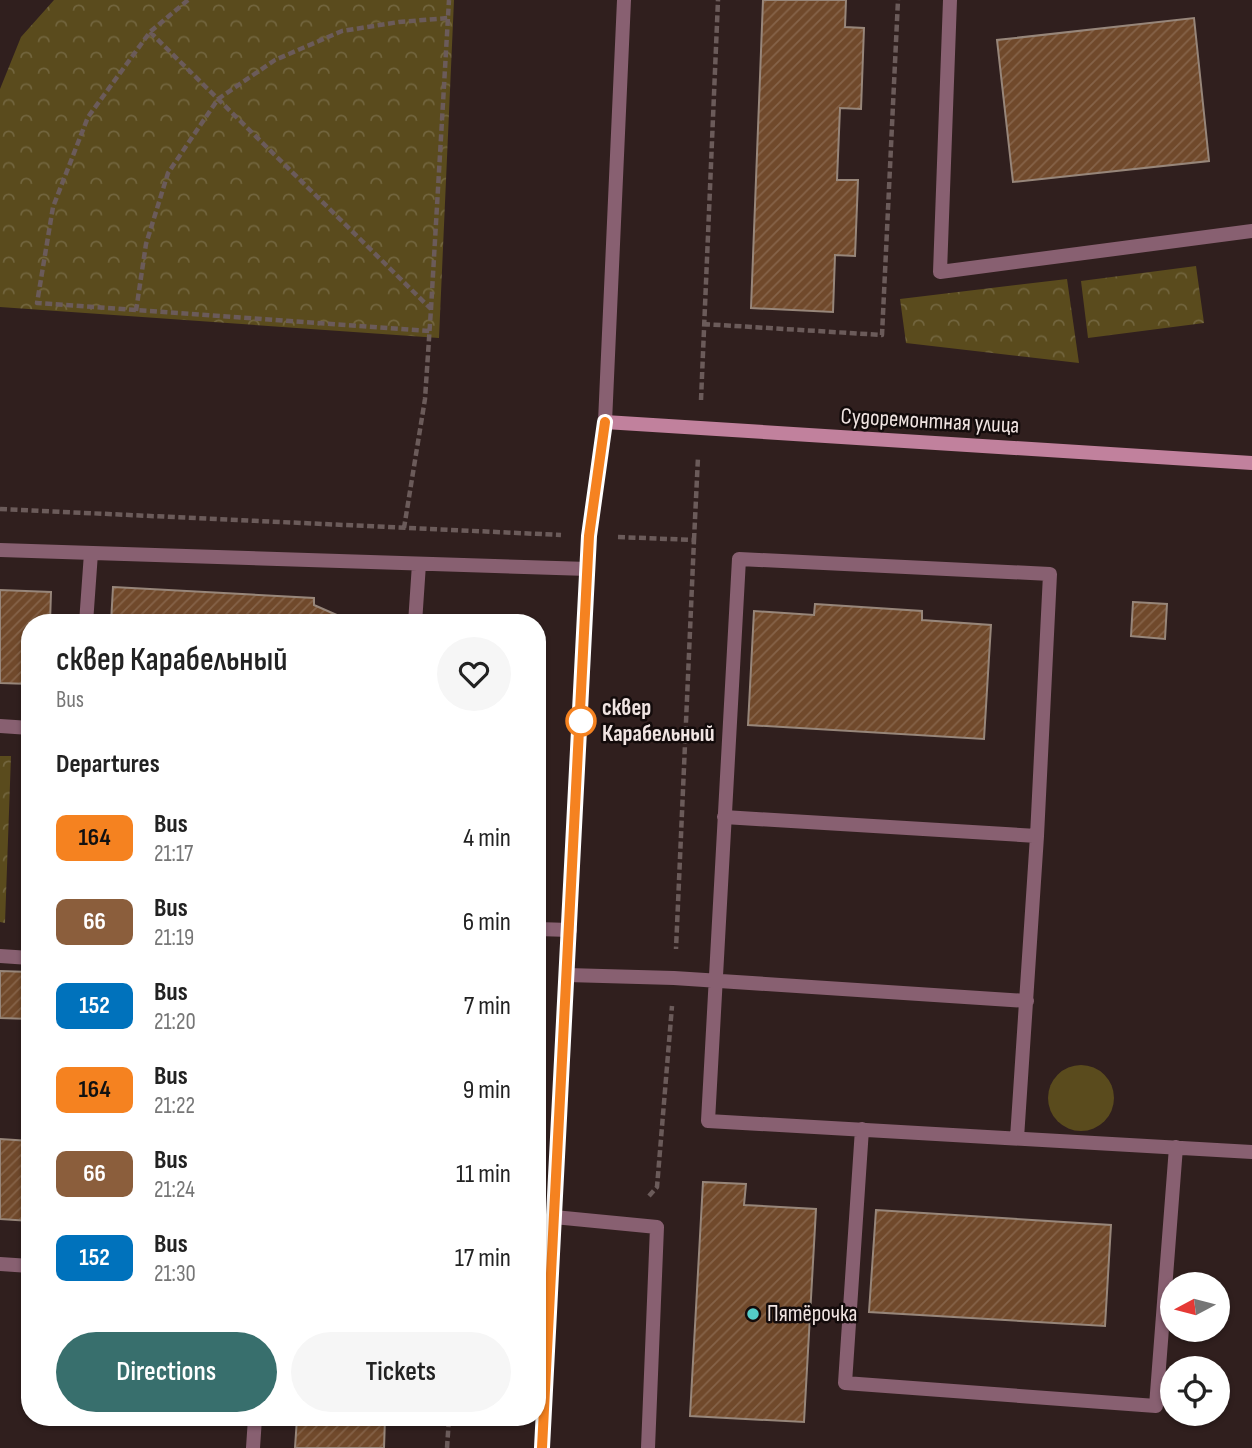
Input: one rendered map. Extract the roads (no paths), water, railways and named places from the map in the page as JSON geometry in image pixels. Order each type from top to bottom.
[{"type":"street","name":"Судоремонтная улица","points":[[605,422],[1252,463]]},
{"type":"street","points":[[546,1281],[554,1217],[589,536],[605,422]]},
{"type":"street","points":[[542,1426],[542,1448]]},
{"type":"lane","points":[[605,422],[625,0]]},
{"type":"lane","points":[[950,0],[940,272],[1252,231]]},
{"type":"lane","points":[[0,550],[588,569]]},
{"type":"lane","points":[[87,614],[91,553]]},
{"type":"lane","points":[[1017,1138],[1037,836],[1050,574],[739,559],[708,1121],[1252,1152]]},
{"type":"lane","points":[[416,614],[419,564]]},
{"type":"lane","points":[[0,726],[21,727]]},
{"type":"lane","points":[[724,817],[1037,836]]},
{"type":"lane","points":[[546,929],[570,930]]},
{"type":"lane","points":[[0,956],[21,957]]},
{"type":"lane","points":[[567,975],[674,978],[1027,1001]]},
{"type":"lane","points":[[862,1129],[845,1383],[1156,1406],[1176,1147]]},
{"type":"lane","points":[[554,1217],[657,1227],[648,1448]]},
{"type":"lane","points":[[0,1264],[21,1265]]},
{"type":"lane","points":[[253,1448],[254,1426]]},
{"type":"place","name":"сквер Карабельный","points":[[581,721]]},
{"type":"place","name":"Пятёрочка","points":[[753,1314]]}]
